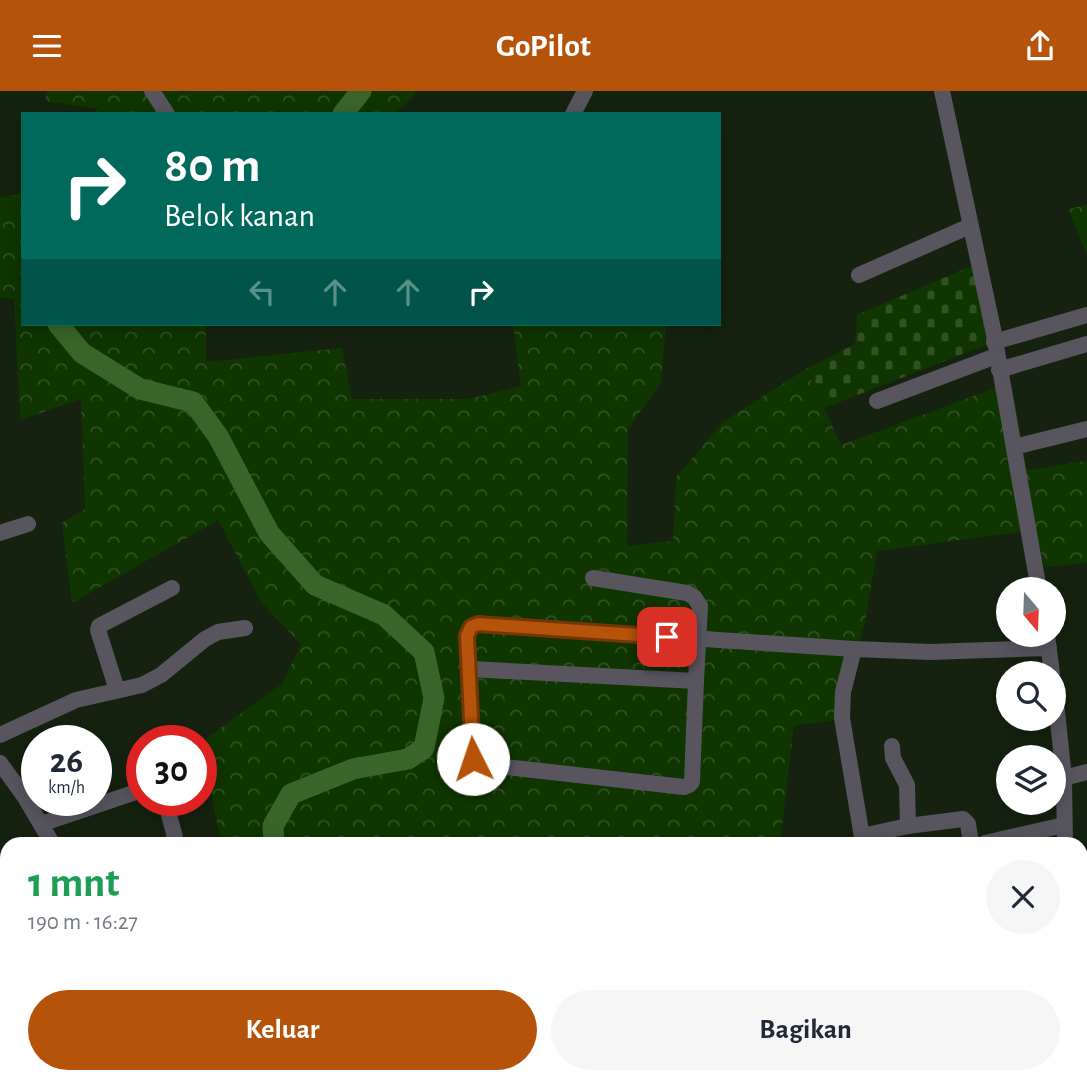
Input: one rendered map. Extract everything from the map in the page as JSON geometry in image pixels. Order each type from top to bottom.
[{"type":"street","points":[[152,91],[166,112]]},
{"type":"street","points":[[574,112],[584,91]]},
{"type":"street","points":[[942,91],[1014,447],[1037,577]]},
{"type":"street","points":[[859,275],[970,226]]},
{"type":"street","points":[[877,401],[996,356],[1087,314]]},
{"type":"street","points":[[996,356],[1087,344]]},
{"type":"street","points":[[1014,447],[1087,429]]},
{"type":"street","points":[[0,533],[28,524]]},
{"type":"street","points":[[593,578],[687,593],[694,597],[700,606],[699,638],[696,681],[692,782],[684,787],[479,764],[473,759],[471,750],[467,636],[471,627],[478,624],[699,638],[854,649],[930,652],[996,646]]},
{"type":"street","points":[[117,690],[99,626],[172,587]]},
{"type":"street","points":[[0,735],[76,700],[132,688],[153,680],[189,650],[218,632],[245,628]]},
{"type":"street","points":[[854,649],[843,692],[842,718],[863,837]]},
{"type":"street","points":[[470,669],[696,681]]},
{"type":"street","points":[[892,746],[893,758],[907,785],[908,826]]},
{"type":"street","points":[[0,763],[49,837]]},
{"type":"street","points":[[1066,777],[1087,772]]},
{"type":"street","points":[[41,824],[126,795]]},
{"type":"street","points":[[1064,815],[1065,837]]},
{"type":"street","points":[[169,816],[175,837]]},
{"type":"street","points":[[870,837],[908,826],[963,819],[968,824],[970,837]]},
{"type":"street","points":[[1011,837],[1064,825]]},
{"type":"green space","points":[[47,91],[415,91],[415,95],[397,112],[96,112],[97,109],[45,101]]},
{"type":"green space","points":[[21,193],[21,326],[206,326],[206,362],[342,348],[352,399],[469,399],[521,386],[513,326],[666,326],[661,383],[628,429],[627,546],[673,541],[676,477],[723,422],[806,369],[841,445],[1011,382],[1027,470],[1087,461],[1087,563],[1045,567],[1035,530],[877,551],[865,622],[836,720],[794,726],[781,837],[220,837],[216,816],[217,731],[282,684],[301,644],[261,602],[218,520],[72,603],[62,523],[85,509],[81,399],[20,420],[14,299],[0,297],[0,198]]},
{"type":"green space","points":[[1087,205],[1087,255],[1068,209]]},
{"type":"green space","points":[[983,261],[994,342],[824,408],[806,369],[855,344],[857,315]]},
{"type":"waterway","points":[[345,112],[361,91]]},
{"type":"waterway","points":[[60,326],[82,353],[140,389],[193,402],[218,436],[269,533],[315,585],[384,615],[424,652],[434,698],[424,748],[408,759],[353,769],[291,794],[273,826],[274,837]]},
{"type":"route","points":[[473,759],[467,636],[471,627],[478,624],[667,637]]}]
